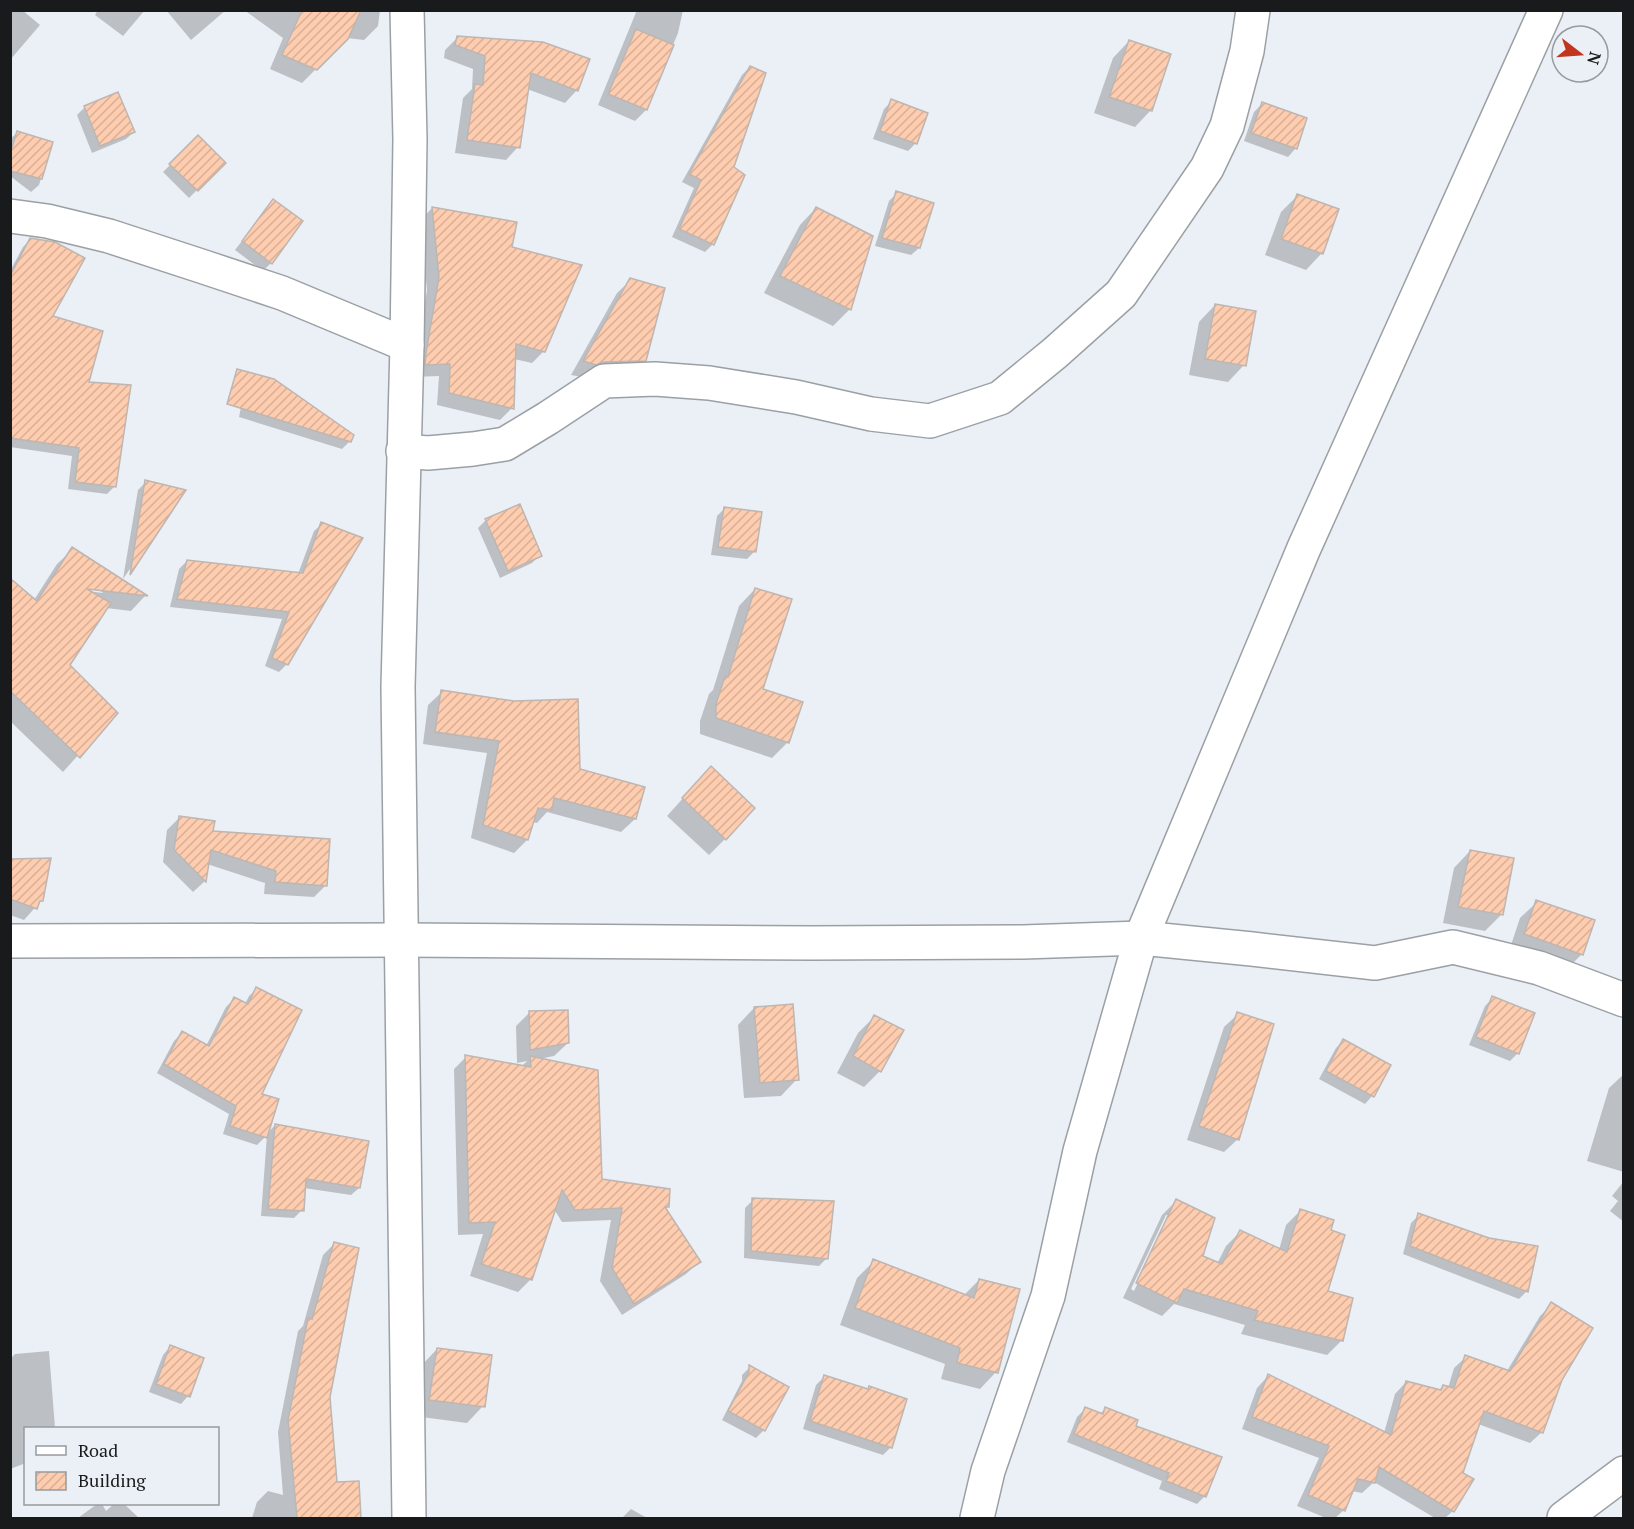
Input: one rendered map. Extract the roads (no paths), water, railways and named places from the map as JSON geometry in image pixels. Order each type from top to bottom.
[{"type":"street","points":[[407,10],[410,139],[398,687],[409,1518]]},
{"type":"street","points":[[403,451],[428,453],[472,450],[505,444],[604,381],[655,379],[709,383],[796,397],[871,414],[930,421],[1000,398],[1121,294],[1207,168],[1227,126],[1246,51],[1253,10]]},
{"type":"street","points":[[977,1518],[988,1471],[1048,1296],[1080,1151],[1141,938],[1304,548],[1546,10]]},
{"type":"street","points":[[10,216],[47,221],[109,237],[216,271],[282,293],[407,345]]},
{"type":"street","points":[[10,941],[401,940],[812,943],[1023,942],[1141,938],[1376,963],[1453,947],[1539,968],[1623,1000]]},
{"type":"street","points":[[1564,1518],[1623,1473]]}]
